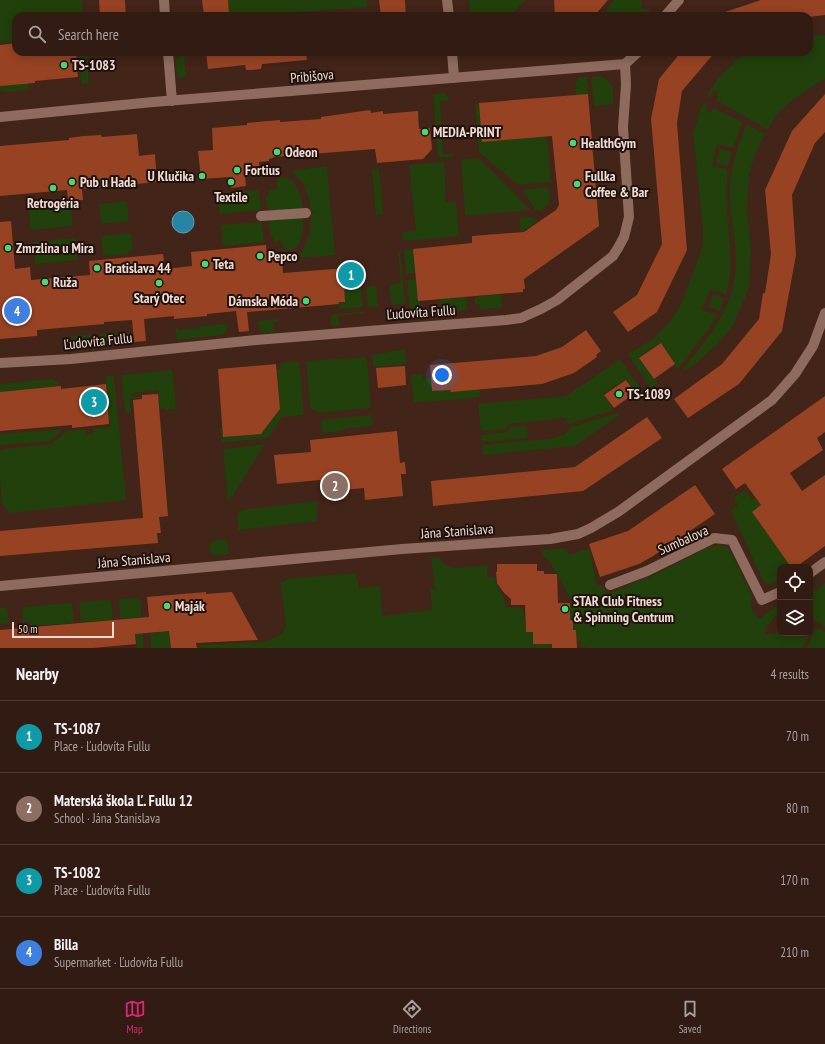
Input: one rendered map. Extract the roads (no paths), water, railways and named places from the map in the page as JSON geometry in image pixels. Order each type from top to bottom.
[{"type":"street","points":[[164,0],[165,12]]},
{"type":"street","points":[[448,0],[449,12]]},
{"type":"street","points":[[668,12],[679,0]]},
{"type":"street","points":[[168,56],[172,101]]},
{"type":"street","points":[[452,56],[454,78]]},
{"type":"street","points":[[625,64],[634,56]]},
{"type":"street","name":"Pribišova","points":[[0,116],[625,64]]},
{"type":"street","name":"Ľudovíta Fullu","points":[[0,363],[77,358],[256,340],[506,320],[521,318],[541,309],[557,300],[614,256],[624,237],[629,217],[623,127],[626,84],[625,64]]},
{"type":"street","points":[[262,216],[306,213]]},
{"type":"street","name":"Jána Stanislava","points":[[0,586],[402,548],[550,539],[578,534],[618,512],[772,400],[795,374],[813,346],[825,313]]},
{"type":"street","name":"Sumbalova","points":[[610,585],[648,571],[714,538],[732,540],[762,600],[777,593]]},
{"type":"street","points":[[813,571],[825,562]]},
{"type":"water","points":[[183,211],[187,212],[193,218],[193,226],[187,232],[183,233],[179,232],[173,226],[172,222],[173,218],[179,212]]},
{"type":"place","name":"TS-1083","points":[[64,65]]},
{"type":"place","name":"MEDIA-PRINT","points":[[425,132]]},
{"type":"place","name":"HealthGym","points":[[573,143]]},
{"type":"place","name":"Odeon","points":[[277,152]]},
{"type":"place","name":"Fortius","points":[[237,170]]},
{"type":"place","name":"U Klučika","points":[[202,176]]},
{"type":"place","name":"Pub u Hada","points":[[72,182]]},
{"type":"place","name":"Textile","points":[[231,182]]},
{"type":"place","name":"Fullka Coffee & Bar","points":[[577,184]]},
{"type":"place","name":"Retrogéria","points":[[53,188]]},
{"type":"place","name":"Zmrzlina u Mira","points":[[8,248]]},
{"type":"place","name":"Pepco","points":[[260,256]]},
{"type":"place","name":"Teta","points":[[205,264]]},
{"type":"place","name":"Bratislava 44","points":[[97,268]]},
{"type":"place","name":"TS-1087","points":[[351,275]]},
{"type":"place","name":"Ruža","points":[[45,282]]},
{"type":"place","name":"Starý Otec","points":[[159,283]]},
{"type":"place","name":"Dámska Móda","points":[[306,301]]},
{"type":"place","name":"Billa","points":[[17,311]]},
{"type":"place","name":"TS-1089","points":[[619,394]]},
{"type":"place","name":"TS-1082","points":[[94,402]]},
{"type":"place","name":"Materská škola Ľ. Fullu 12","points":[[335,486]]},
{"type":"place","name":"Maják","points":[[167,606]]},
{"type":"place","name":"STAR Club Fitness & Spinning Centrum","points":[[565,609]]}]
